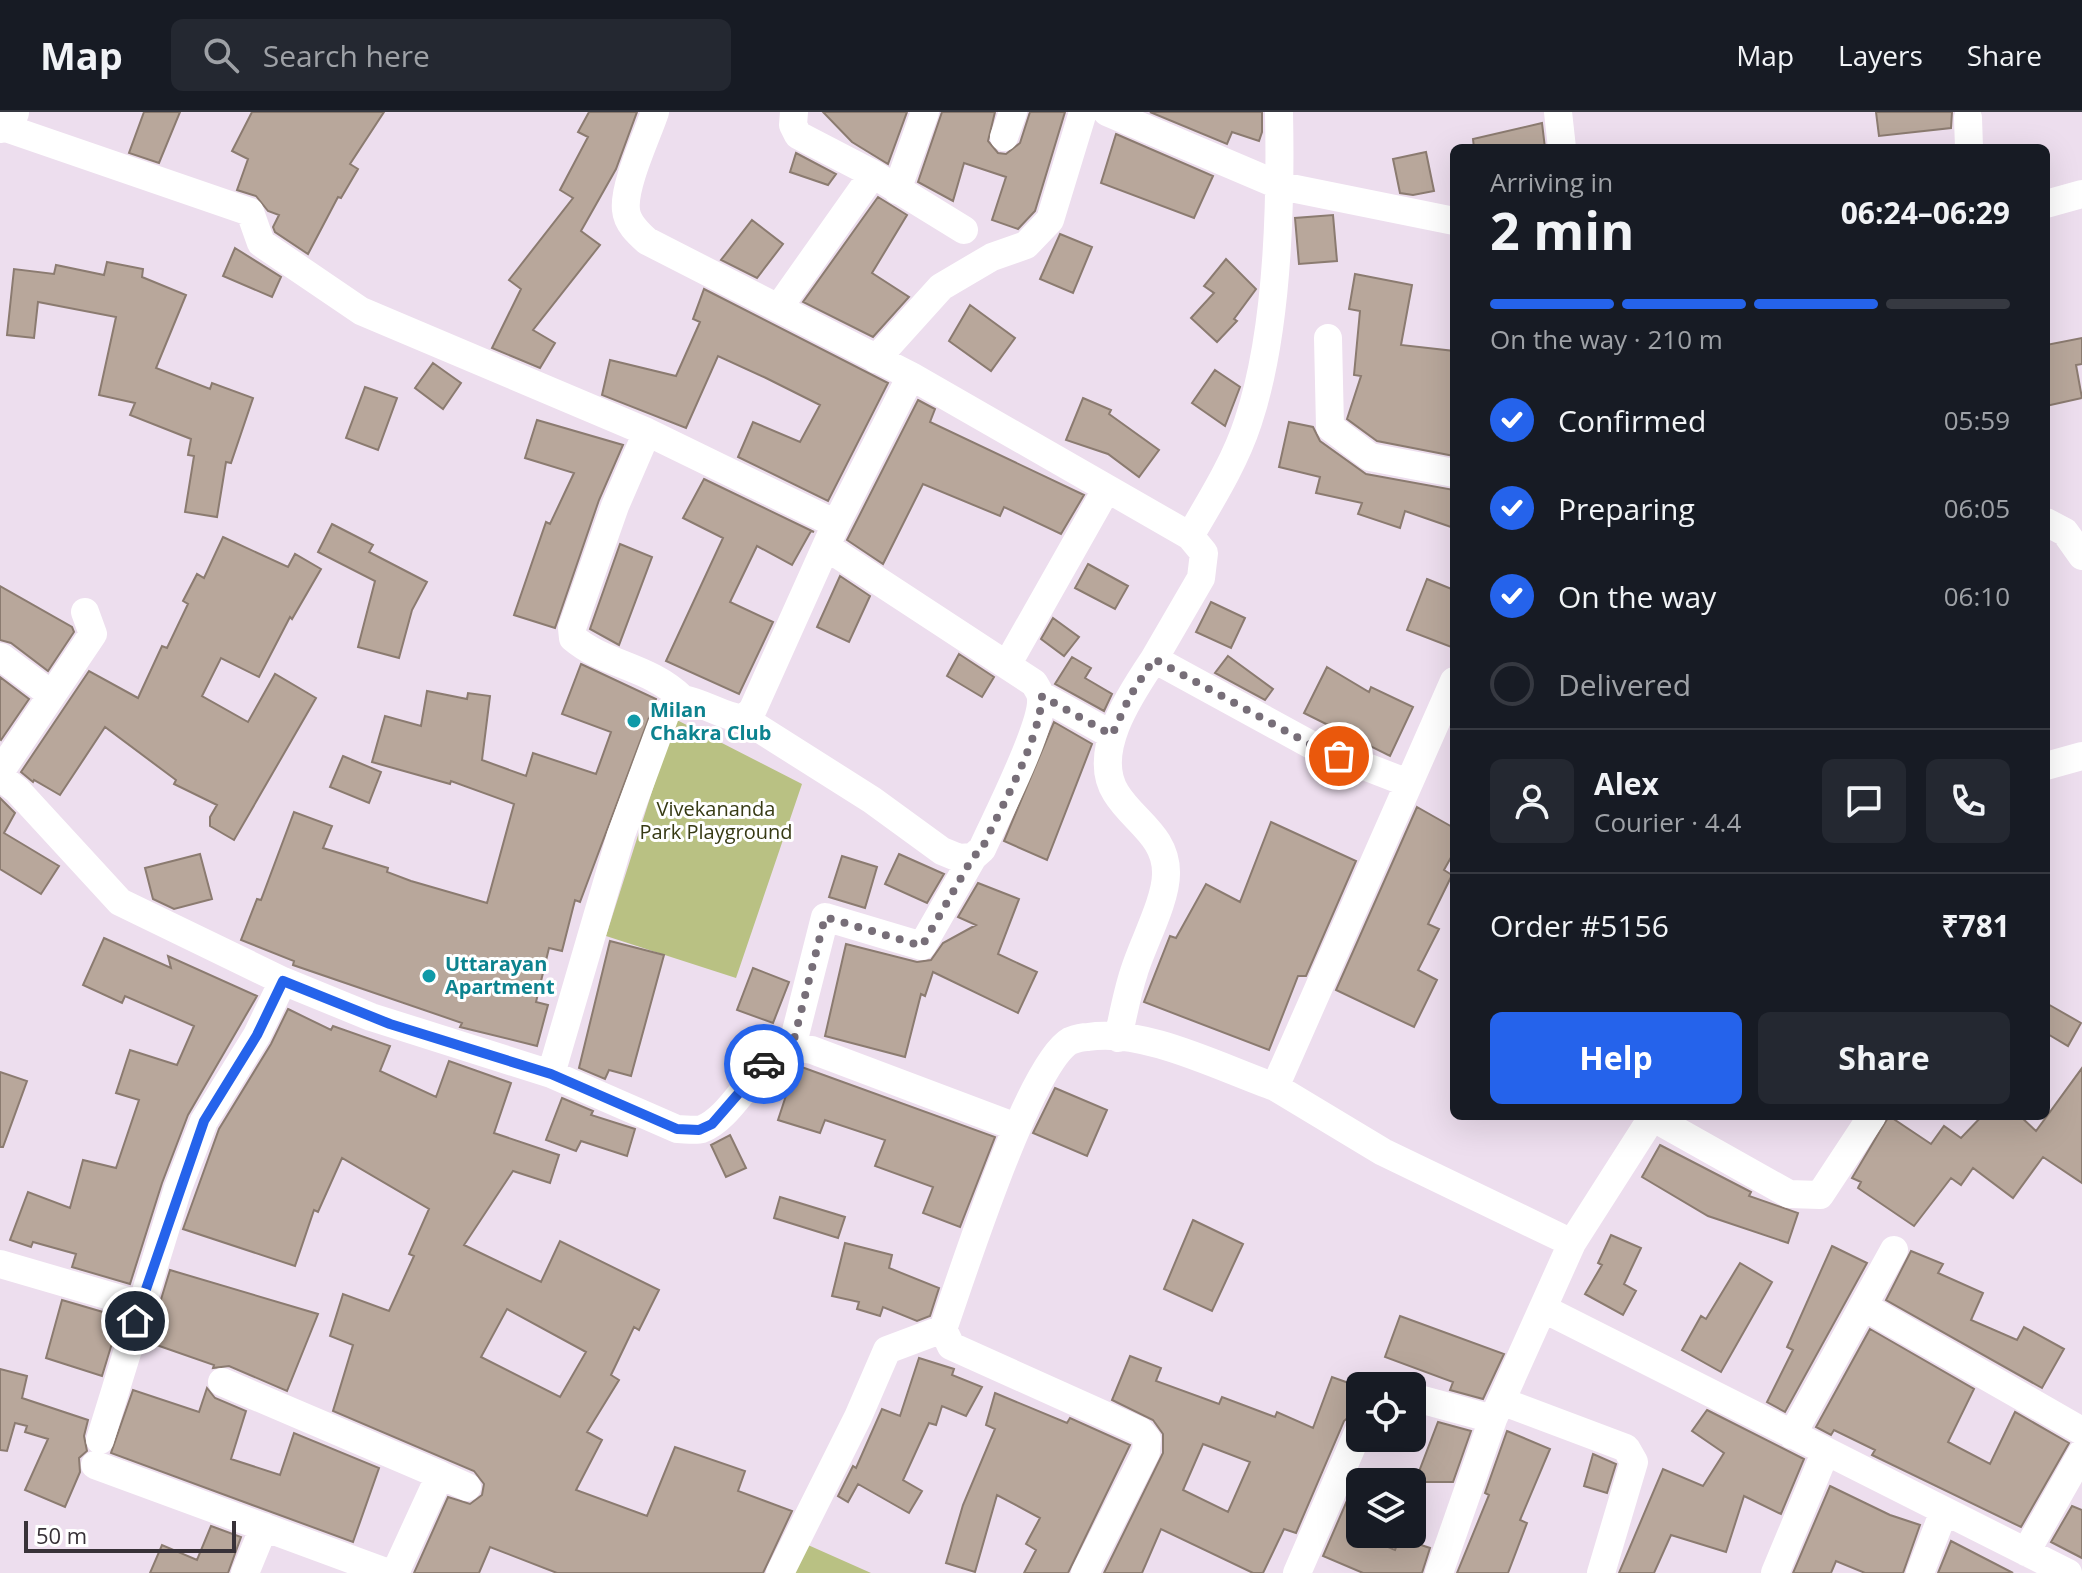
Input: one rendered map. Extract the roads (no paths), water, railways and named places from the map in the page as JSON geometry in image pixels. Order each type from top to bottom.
[{"type":"main road","points":[[0,125],[10,112]]},
{"type":"street","points":[[655,112],[627,195],[625,212],[633,228],[647,241],[911,376],[1190,536],[1204,553],[1201,578],[1130,696],[1112,735],[1110,765],[1114,791],[1149,829],[1165,860],[1166,877],[1132,976],[1118,1038]]},
{"type":"street","points":[[794,112],[793,125],[798,135],[873,174],[964,230]]},
{"type":"street","points":[[897,190],[925,112]]},
{"type":"street","points":[[876,359],[941,287],[992,257],[1026,245],[1050,220],[1083,112]]},
{"type":"street","points":[[1107,112],[1281,186],[1450,220]]},
{"type":"street","points":[[1190,536],[1247,425],[1264,369],[1281,186],[1279,112]]},
{"type":"street","points":[[1558,112],[1562,144]]},
{"type":"street","points":[[1968,118],[1969,144]]},
{"type":"street","points":[[0,125],[250,212],[261,243],[361,311],[647,432],[832,536],[1034,683],[1042,696],[1112,735]]},
{"type":"street","points":[[779,307],[873,174]]},
{"type":"street","points":[[2050,203],[2082,194]]},
{"type":"street","points":[[1328,338],[1330,427],[1370,457],[1450,472]]},
{"type":"street","points":[[744,719],[753,709],[832,536],[911,376]]},
{"type":"street","points":[[647,432],[615,506],[572,628],[573,638],[583,646],[653,675],[683,699],[705,703],[744,719],[872,800],[942,851],[959,858],[973,857]]},
{"type":"street","points":[[1007,665],[1106,490]]},
{"type":"street","points":[[2050,524],[2065,532],[2082,556]]},
{"type":"street","points":[[85,612],[93,634],[0,774],[120,902],[283,981],[371,1017],[551,1074],[677,1129],[699,1130],[712,1124],[765,1063],[792,1047],[812,1050],[1016,1127]]},
{"type":"street","points":[[1,657],[52,695]]},
{"type":"street","points":[[1154,659],[1315,747],[1408,783]]},
{"type":"street","points":[[1275,1087],[1450,690]]},
{"type":"street","points":[[792,1047],[825,917],[922,946],[973,857],[982,849],[1041,710],[1042,696]]},
{"type":"street","points":[[551,1074],[621,835],[666,713],[683,699]]},
{"type":"street","points":[[2050,765],[2082,756]]},
{"type":"street","points":[[283,981],[257,1035],[204,1121],[141,1305],[98,1452],[264,1527],[388,1573]]},
{"type":"street","points":[[1085,1573],[1146,1452],[1147,1439],[1140,1431],[951,1346],[943,1329],[1016,1127],[1055,1056],[1070,1042],[1090,1036],[1138,1038],[1275,1087],[1383,1152],[1572,1243]]},
{"type":"street","points":[[1439,1573],[1497,1410],[1572,1243],[1650,1120]]},
{"type":"street","points":[[1660,1120],[1789,1194],[1820,1195],[1869,1120]]},
{"type":"street","points":[[1792,1435],[1894,1250]]},
{"type":"street","points":[[0,1264],[141,1305]]},
{"type":"street","points":[[1863,1306],[2082,1431]]},
{"type":"street","points":[[1544,1309],[2068,1573]]},
{"type":"street","points":[[780,1573],[858,1417],[887,1350],[943,1329]]},
{"type":"street","points":[[222,1382],[467,1487]]},
{"type":"street","points":[[1426,1399],[1497,1410],[1626,1448],[1634,1462],[1601,1573]]},
{"type":"street","points":[[1297,1573],[1350,1452]]},
{"type":"street","points":[[2026,1552],[2082,1453]]},
{"type":"street","points":[[1775,1573],[1820,1465]]},
{"type":"street","points":[[395,1573],[440,1475]]},
{"type":"street","points":[[1920,1573],[1944,1511]]},
{"type":"street","points":[[245,1573],[264,1527]]},
{"type":"place","name":"Milan Chakra Club","points":[[634,721]]},
{"type":"place","name":"Uttarayan Apartment","points":[[429,976]]},
{"type":"park label","name":"Vivekananda Park Playground","points":[[716,820]]}]
